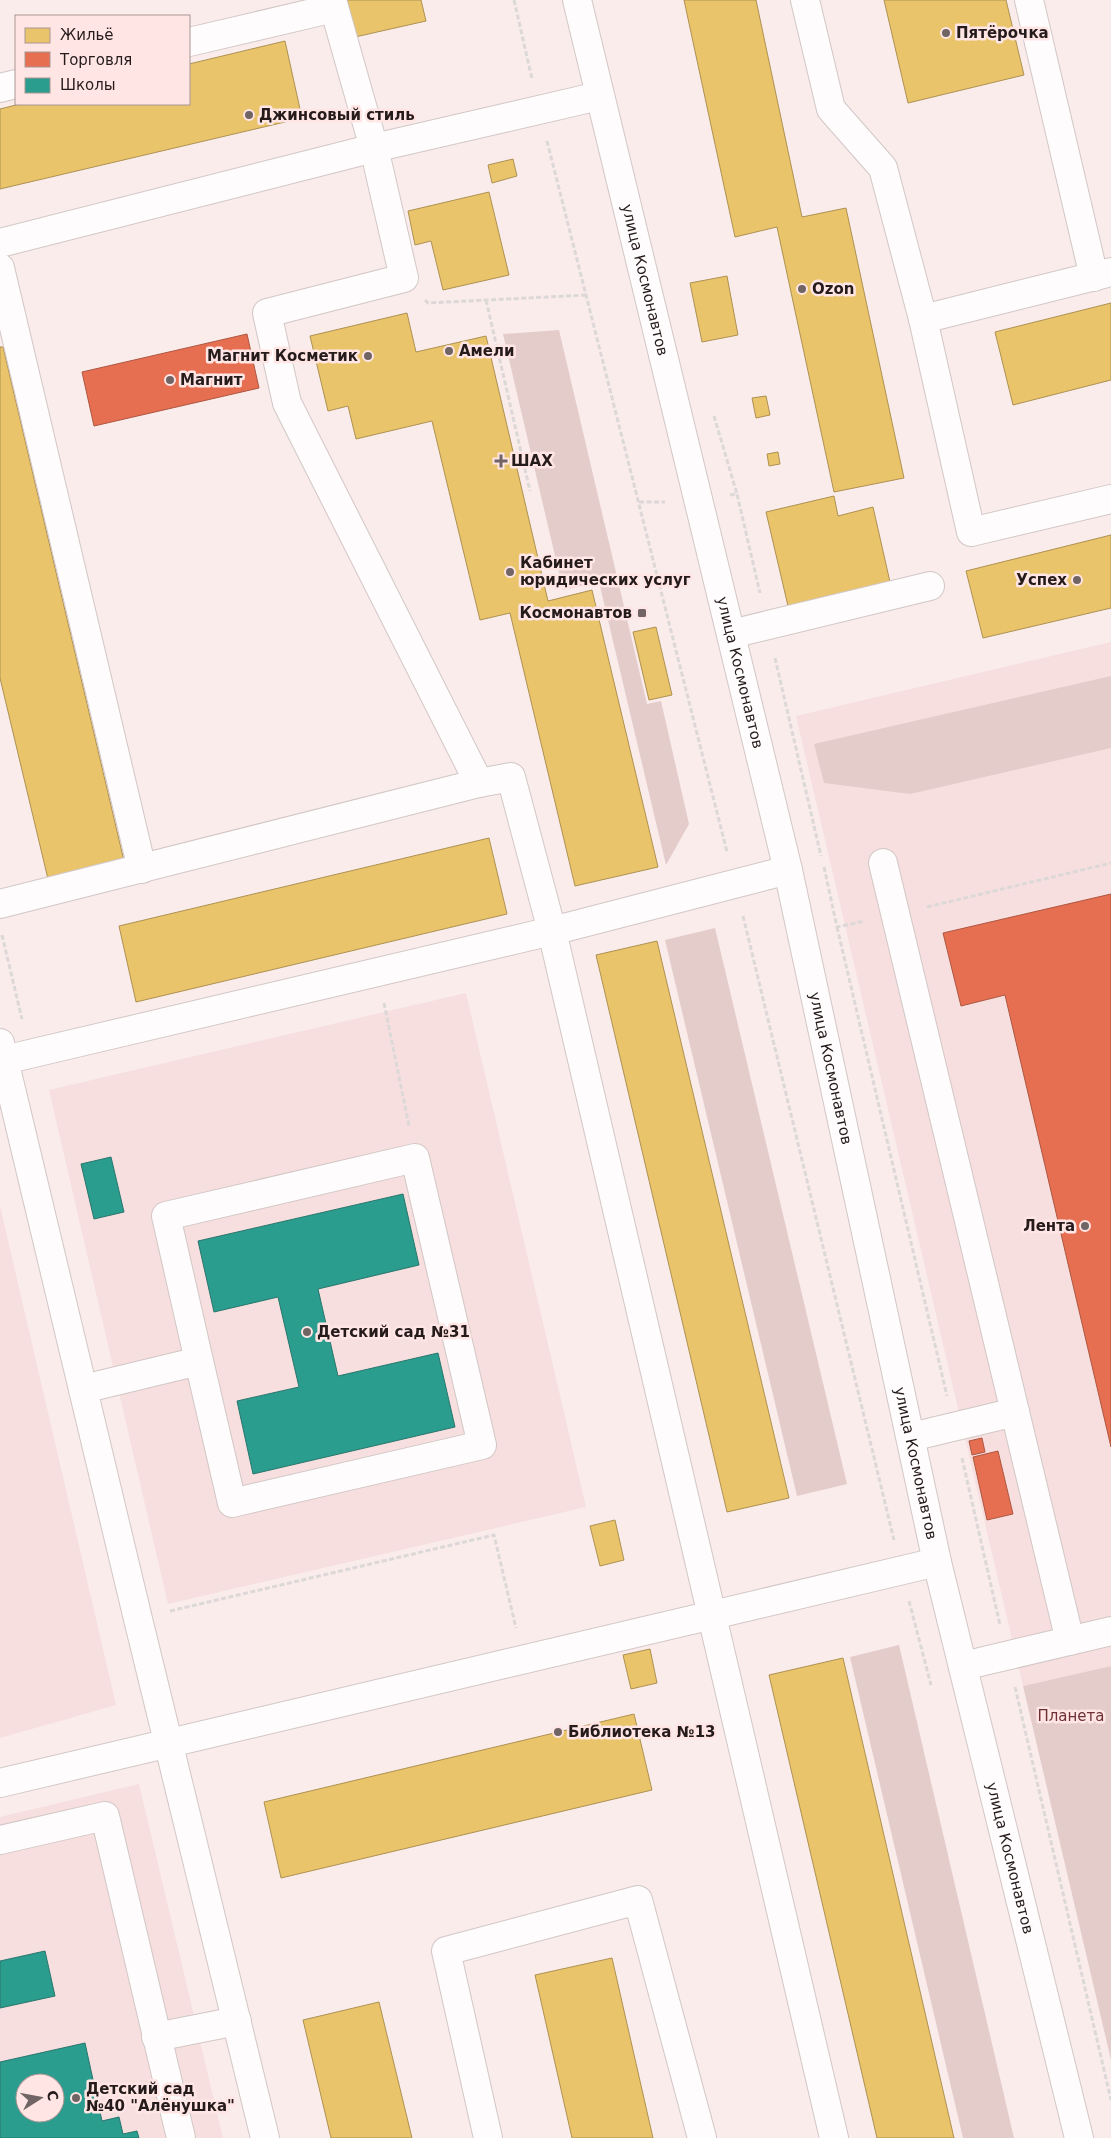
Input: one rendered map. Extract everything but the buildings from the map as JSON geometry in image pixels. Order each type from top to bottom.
[{"type":"street","name":"улица Космонавтов","points":[[577,0],[788,870],[937,1562],[1079,2138]]},
{"type":"street","points":[[805,0],[831,109],[883,168],[923,318],[971,532],[1111,499]]},
{"type":"street","points":[[923,318],[1102,275],[1029,0]]},
{"type":"street","points":[[190,42],[333,4],[374,148],[404,278],[267,313],[287,403],[479,783]]},
{"type":"street","points":[[0,88],[15,84]]},
{"type":"street","points":[[0,243],[374,148],[600,96]]},
{"type":"street","points":[[0,268],[142,869]]},
{"type":"street","points":[[731,634],[930,586]]},
{"type":"street","points":[[0,904],[479,783],[511,777],[552,931],[834,2138]]},
{"type":"street","points":[[883,863],[1070,1641]]},
{"type":"street","points":[[265,2138],[83,1389],[12,1052],[552,931],[788,870]]},
{"type":"street","points":[[415,1158],[482,1445],[232,1503],[199,1361],[166,1216],[415,1158]]},
{"type":"street","points":[[83,1389],[199,1361]]},
{"type":"street","points":[[911,1437],[1015,1412]]},
{"type":"street","points":[[0,1783],[937,1562]]},
{"type":"street","points":[[963,1666],[1111,1631]]},
{"type":"street","points":[[0,1840],[105,1816],[181,2138]]},
{"type":"street","points":[[488,2138],[446,1951],[638,1900],[702,2138]]},
{"type":"street","points":[[156,2037],[237,2021]]},
{"type":"path","points":[[514,0],[539,110],[735,884],[901,1570],[931,1686]]},
{"type":"path","points":[[404,278],[428,303],[586,295]]},
{"type":"path","points":[[486,300],[530,490]]},
{"type":"path","points":[[639,502],[699,502],[737,494],[1111,2100]]},
{"type":"path","points":[[838,927],[1111,863]]},
{"type":"path","points":[[2,934],[12,1052]]},
{"type":"path","points":[[374,1004],[394,1000]]},
{"type":"path","points":[[384,1002],[415,1158]]},
{"type":"path","points":[[162,1613],[494,1535],[523,1659]]},
{"type":"shaded area","points":[[1111,642],[1111,1666],[1023,1686],[796,716]]},
{"type":"shaded area","points":[[466,993],[586,1507],[168,1604],[49,1090]]},
{"type":"shaded area","points":[[0,1206],[116,1705],[0,1738]]},
{"type":"shaded area","points":[[139,1784],[223,2138],[0,2138],[0,1817]]},
{"type":"green space","points":[[559,330],[647,704],[661,701],[689,824],[666,865],[599,582],[563,590],[503,334]]},
{"type":"green space","points":[[1111,676],[1111,748],[910,794],[824,783],[814,744]]},
{"type":"green space","points":[[715,928],[847,1484],[797,1496],[665,940]]},
{"type":"green space","points":[[899,1645],[1014,2138],[963,2138],[850,1657]]},
{"type":"green space","name":"Планета","points":[[1111,1666],[1111,2060],[1023,1686]]},
{"type":"place","name":"Пятёрочка","points":[[946,33]]},
{"type":"place","name":"Джинсовый стиль","points":[[249,115]]},
{"type":"place","name":"Ozon","points":[[802,289]]},
{"type":"place","name":"Амели","points":[[449,351]]},
{"type":"place","name":"Магнит Косметик","points":[[368,356]]},
{"type":"place","name":"Магнит","points":[[170,380]]},
{"type":"place","name":"ШАХ","points":[[501,461]]},
{"type":"place","name":"Кабинет юридических услуг","points":[[510,572]]},
{"type":"place","name":"Успех","points":[[1077,580]]},
{"type":"place","name":"Космонавтов","points":[[642,613]]},
{"type":"place","name":"Лента","points":[[1085,1226]]},
{"type":"place","name":"Детский сад №31","points":[[307,1332]]},
{"type":"place","name":"Библиотека №13","points":[[558,1732]]},
{"type":"place","name":"Детский сад №40 \"Алёнушка\"","points":[[76,2098]]}]
